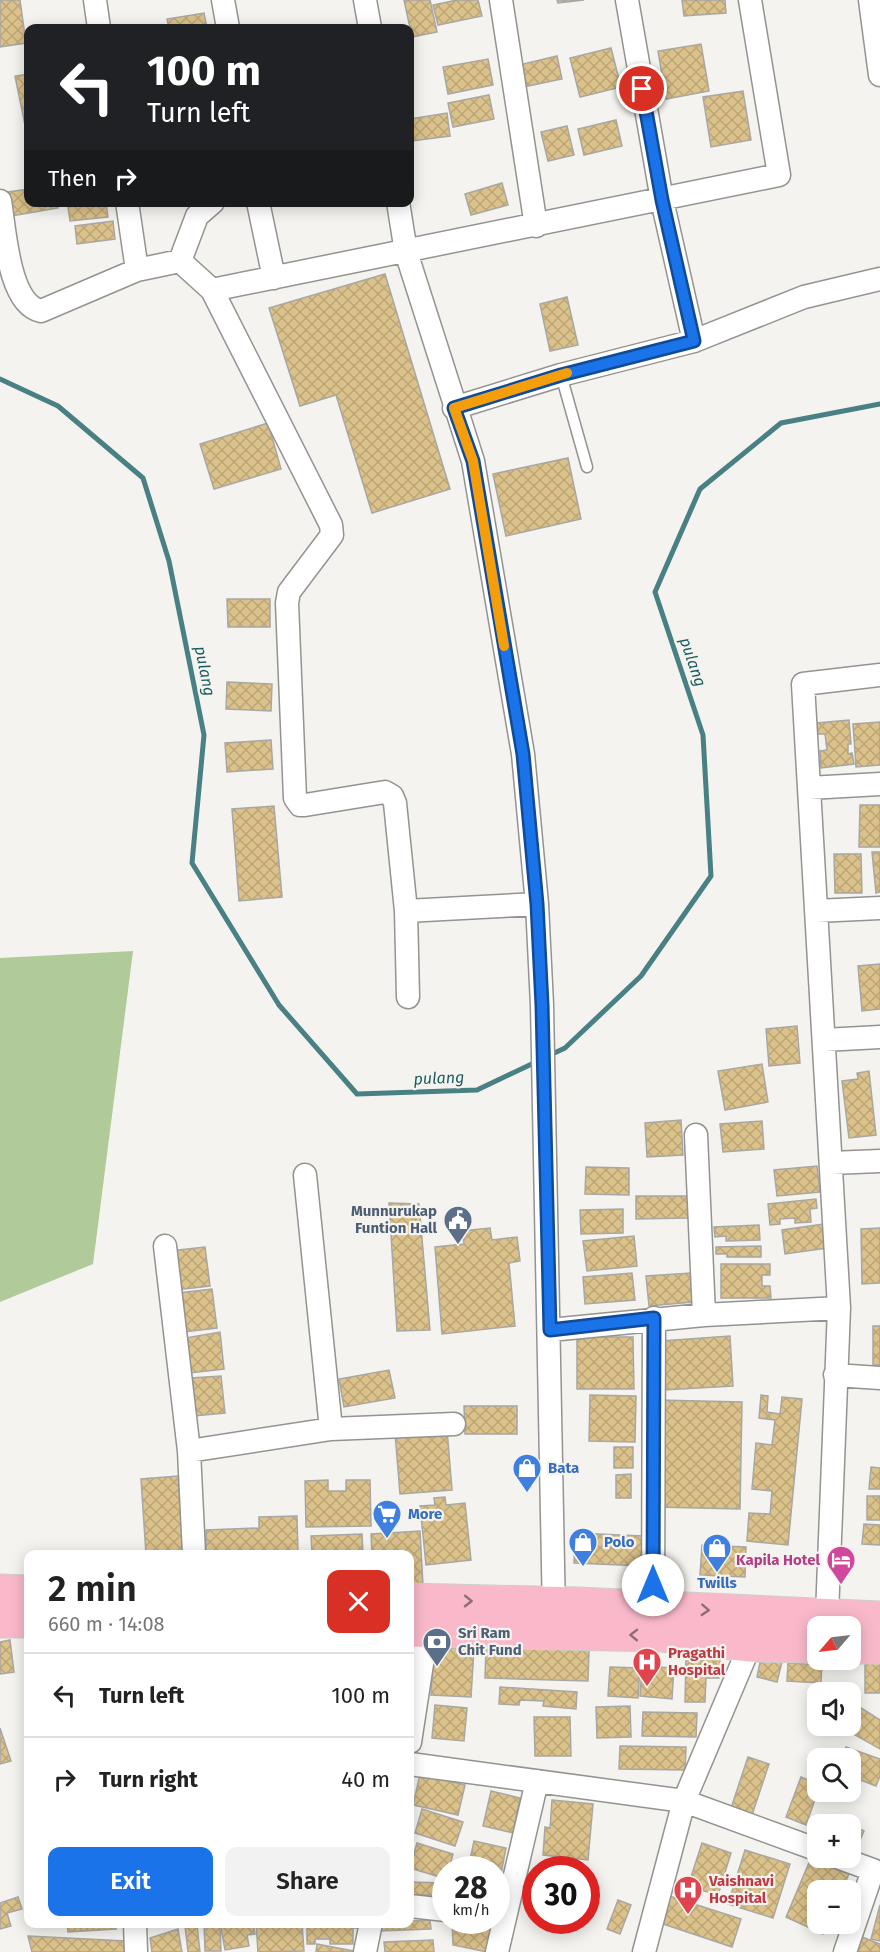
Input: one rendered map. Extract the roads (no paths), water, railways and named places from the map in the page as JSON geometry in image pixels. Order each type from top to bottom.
[{"type":"main road","points":[[0,1591],[24,1592]]},
{"type":"main road","points":[[414,1601],[662,1635],[750,1645],[807,1646]]},
{"type":"main road","points":[[418,1630],[653,1608],[880,1618]]},
{"type":"main road","points":[[0,1621],[24,1621]]},
{"type":"main road","points":[[861,1647],[880,1647]]},
{"type":"street","points":[[95,0],[98,24]]},
{"type":"street","points":[[223,0],[227,24]]},
{"type":"street","points":[[365,0],[369,24]]},
{"type":"street","points":[[501,0],[536,226]]},
{"type":"street","points":[[627,0],[662,200],[694,341]]},
{"type":"street","points":[[212,290],[779,175],[750,0]]},
{"type":"street","points":[[870,0],[880,75]]},
{"type":"street","points":[[0,201],[15,287],[34,309],[41,311],[137,270],[180,261]]},
{"type":"street","points":[[128,207],[137,270]]},
{"type":"street","points":[[180,261],[196,216],[207,207]]},
{"type":"street","points":[[259,207],[273,278]]},
{"type":"street","points":[[399,207],[406,252],[454,408],[473,461],[523,754],[537,904],[542,1005],[554,1619]]},
{"type":"street","points":[[180,261],[212,290],[331,525],[332,535],[289,592],[287,603],[296,798],[300,805],[305,805],[384,792],[392,796],[396,803],[406,911],[408,996]]},
{"type":"street","points":[[454,408],[561,375],[694,341],[804,297],[880,279]]},
{"type":"street","points":[[827,1615],[839,1308],[803,684],[880,675]]},
{"type":"street","points":[[809,788],[880,784]]},
{"type":"street","points":[[406,911],[537,904]]},
{"type":"street","points":[[816,911],[880,908]]},
{"type":"street","points":[[824,1040],[880,1037]]},
{"type":"street","points":[[696,1135],[704,1315]]},
{"type":"street","points":[[831,1162],[880,1161]]},
{"type":"street","points":[[305,1174],[331,1429]]},
{"type":"street","points":[[165,1246],[189,1451],[194,1550]]},
{"type":"street","points":[[550,1330],[654,1318],[839,1308]]},
{"type":"street","points":[[653,1608],[654,1318]]},
{"type":"street","points":[[835,1375],[880,1378]]},
{"type":"street","points":[[189,1451],[331,1429],[454,1424]]},
{"type":"street","points":[[414,1686],[418,1630]]},
{"type":"street","points":[[644,1952],[684,1801],[750,1645]]},
{"type":"street","points":[[414,1765],[684,1801],[807,1846]]},
{"type":"street","points":[[510,1883],[537,1782]]},
{"type":"street","points":[[845,1952],[878,1865],[861,1862]]},
{"type":"street","points":[[414,1906],[432,1908]]},
{"type":"street","points":[[135,1928],[136,1952]]},
{"type":"street","points":[[365,1952],[370,1928]]},
{"type":"street","points":[[497,1952],[499,1934]]},
{"type":"lane","points":[[561,375],[587,467]]},
{"type":"waterway","name":"pulang","points":[[0,379],[58,406],[143,478],[169,561],[204,735],[192,863],[279,1005],[357,1094],[477,1090],[536,1062]]},
{"type":"waterway","name":"pulang","points":[[550,1055],[565,1048],[641,976],[711,876],[703,735],[655,592],[700,489],[781,423],[880,404]]},
{"type":"place","name":"Munnurukap Funtion Hall","points":[[458,1246]]},
{"type":"place","name":"Bata","points":[[527,1494]]},
{"type":"place","name":"More","points":[[387,1540]]},
{"type":"place","name":"Polo","points":[[583,1568]]},
{"type":"place","name":"Twills","points":[[717,1574]]},
{"type":"place","name":"Kapila Hotel","points":[[841,1586]]},
{"type":"place","name":"Sri Ram Chit Fund","points":[[437,1668]]},
{"type":"place","name":"Pragathi Hospital","points":[[647,1688]]},
{"type":"place","name":"Vaishnavi Hospital","points":[[688,1916]]}]
